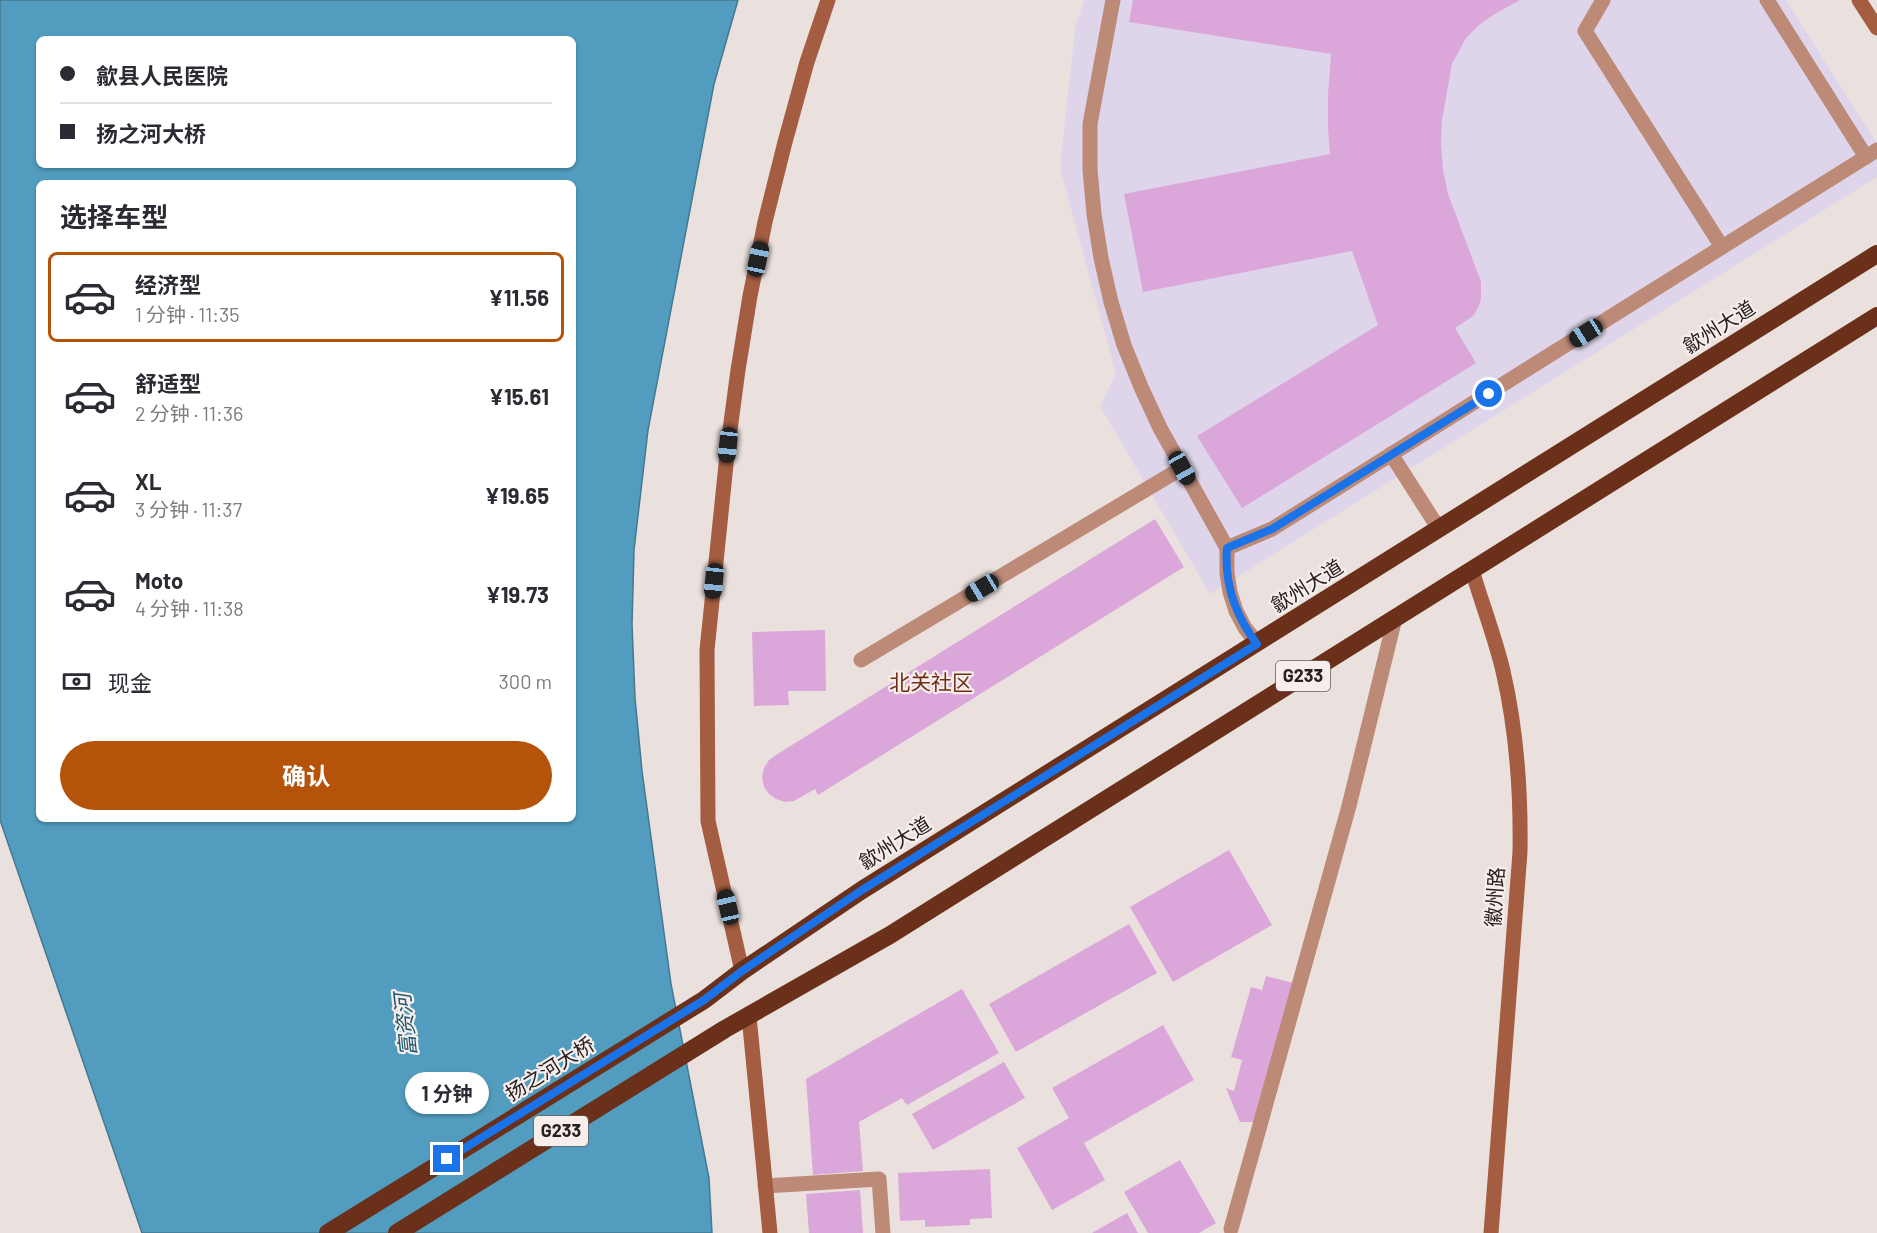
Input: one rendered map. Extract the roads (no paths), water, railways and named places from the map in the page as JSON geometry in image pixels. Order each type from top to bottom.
[{"type":"highway","name":"歙州大道","points":[[704,1000],[742,971],[862,890],[1877,255]]},
{"type":"highway","name":"G233","points":[[397,1233],[725,1029],[890,934],[1877,316]]},
{"type":"highway","name":"扬之河大桥","points":[[328,1233],[704,1000]]},
{"type":"street","points":[[742,971],[708,821],[707,650],[728,445],[750,296],[785,142],[807,62],[828,0]]},
{"type":"street","points":[[1113,0],[1090,124],[1090,169],[1094,214],[1104,269],[1124,345],[1141,387],[1160,428],[1227,548],[1230,592],[1236,611],[1257,644]]},
{"type":"street","points":[[1603,0],[1585,31],[1722,247]]},
{"type":"street","points":[[1227,548],[1272,529],[1871,153],[1767,0]]},
{"type":"street","points":[[1859,0],[1877,28]]},
{"type":"street","points":[[1391,454],[1439,529]]},
{"type":"street","points":[[861,660],[1182,468]]},
{"type":"street","name":"徽州路","points":[[1472,570],[1502,668],[1512,716],[1518,754],[1521,808],[1520,852],[1491,1233]]},
{"type":"street","points":[[1231,1229],[1349,806],[1395,618]]},
{"type":"street","points":[[749,1016],[770,1233]]},
{"type":"street","points":[[765,1186],[879,1179],[883,1233]]},
{"type":"water","name":"富资河","points":[[0,0],[738,0],[714,84],[648,430],[634,550],[632,624],[635,698],[642,771],[671,984],[709,1178],[712,1233],[142,1233],[0,820]]},
{"type":"district","name":"北关社区","points":[[931,683]]}]
